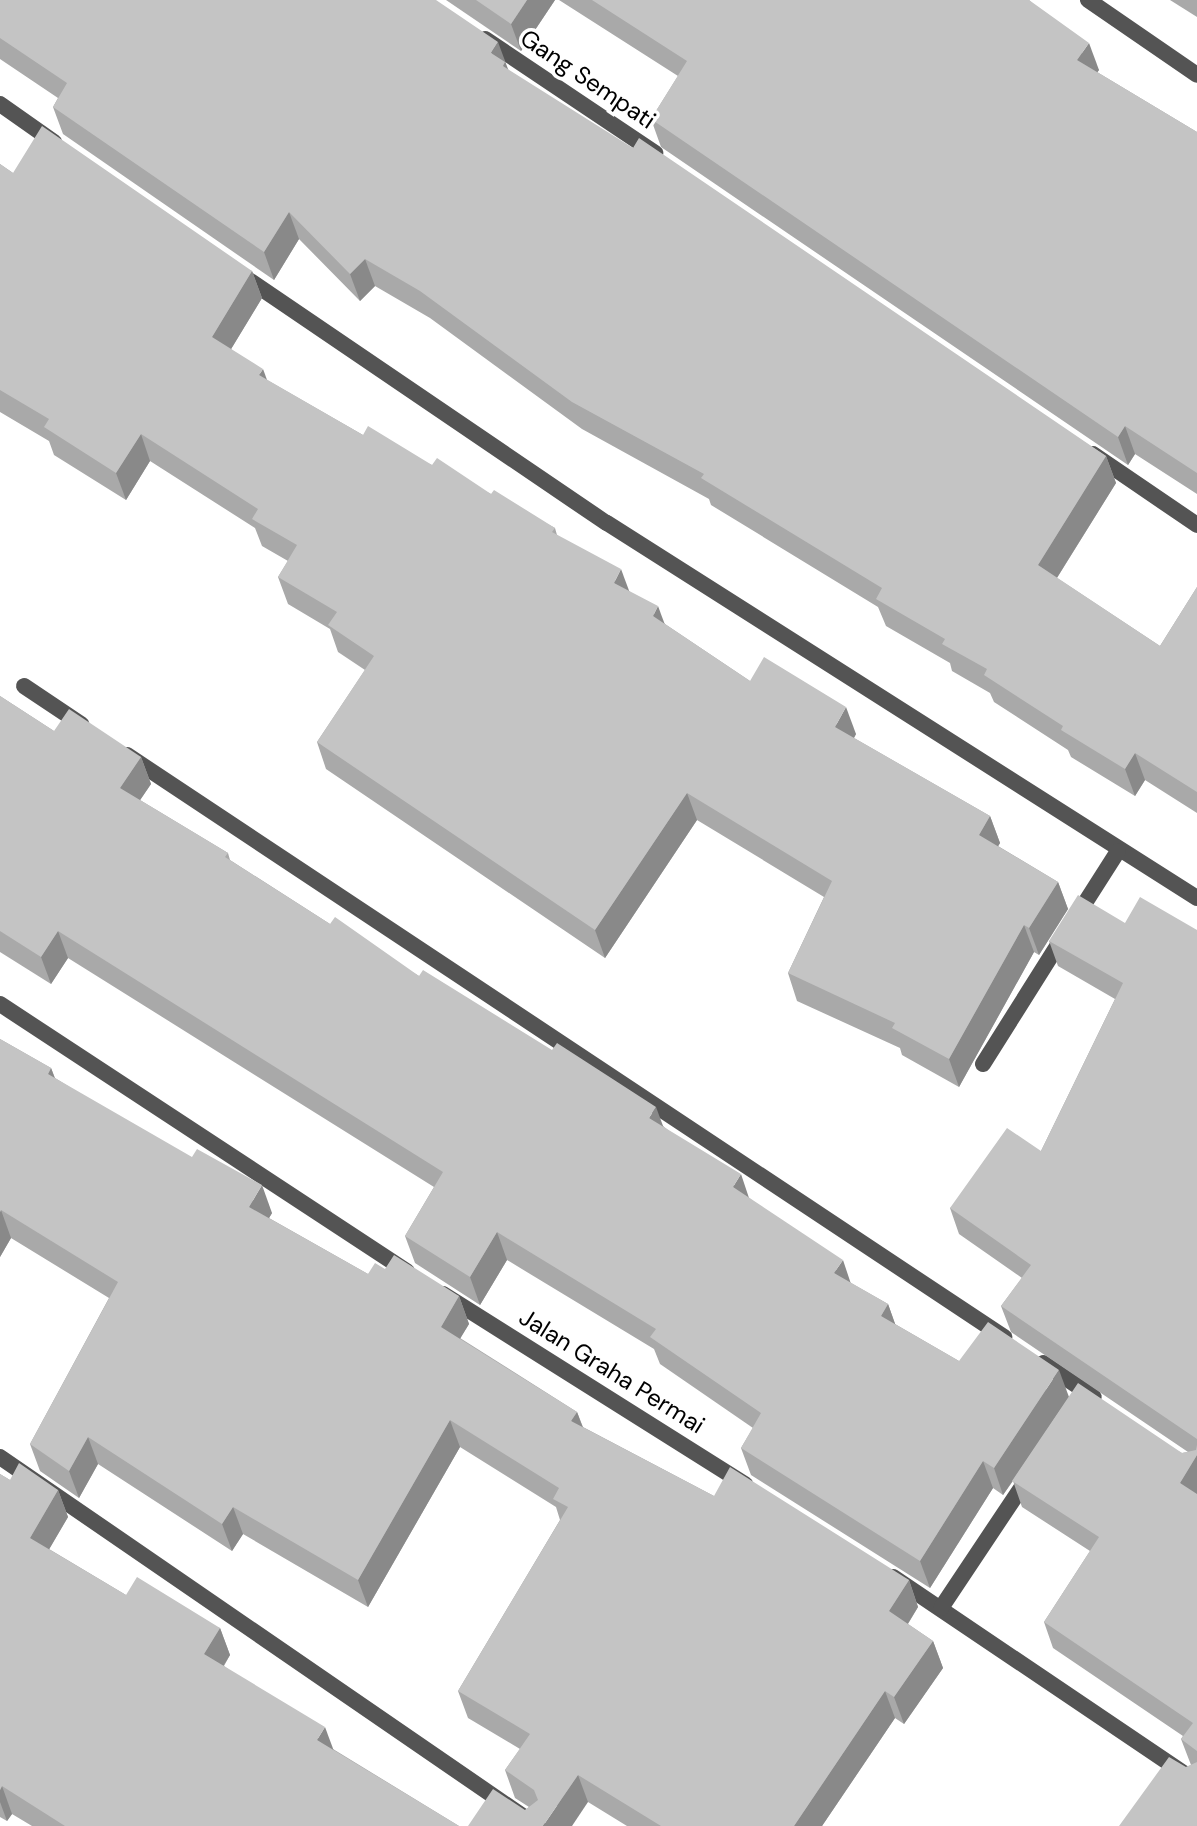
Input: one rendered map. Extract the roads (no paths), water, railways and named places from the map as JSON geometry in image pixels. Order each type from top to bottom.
[{"type":"street","points":[[1088,0],[1197,75]]},
{"type":"street","name":"Gang Sempati","points":[[464,25],[665,160]]},
{"type":"street","points":[[0,104],[75,157]]},
{"type":"street","points":[[224,263],[607,523],[1118,851],[1197,898]]},
{"type":"street","points":[[1080,445],[1197,525]]},
{"type":"street","points":[[24,686],[1082,1398],[1111,1409]]},
{"type":"street","points":[[983,1064],[1118,851]]},
{"type":"street","name":"Jalan Graha Permai","points":[[0,1004],[357,1240],[755,1490]]},
{"type":"street","points":[[941,1608],[1044,1455]]},
{"type":"street","points":[[0,1457],[537,1826]]},
{"type":"street","points":[[875,1566],[1197,1782]]}]
